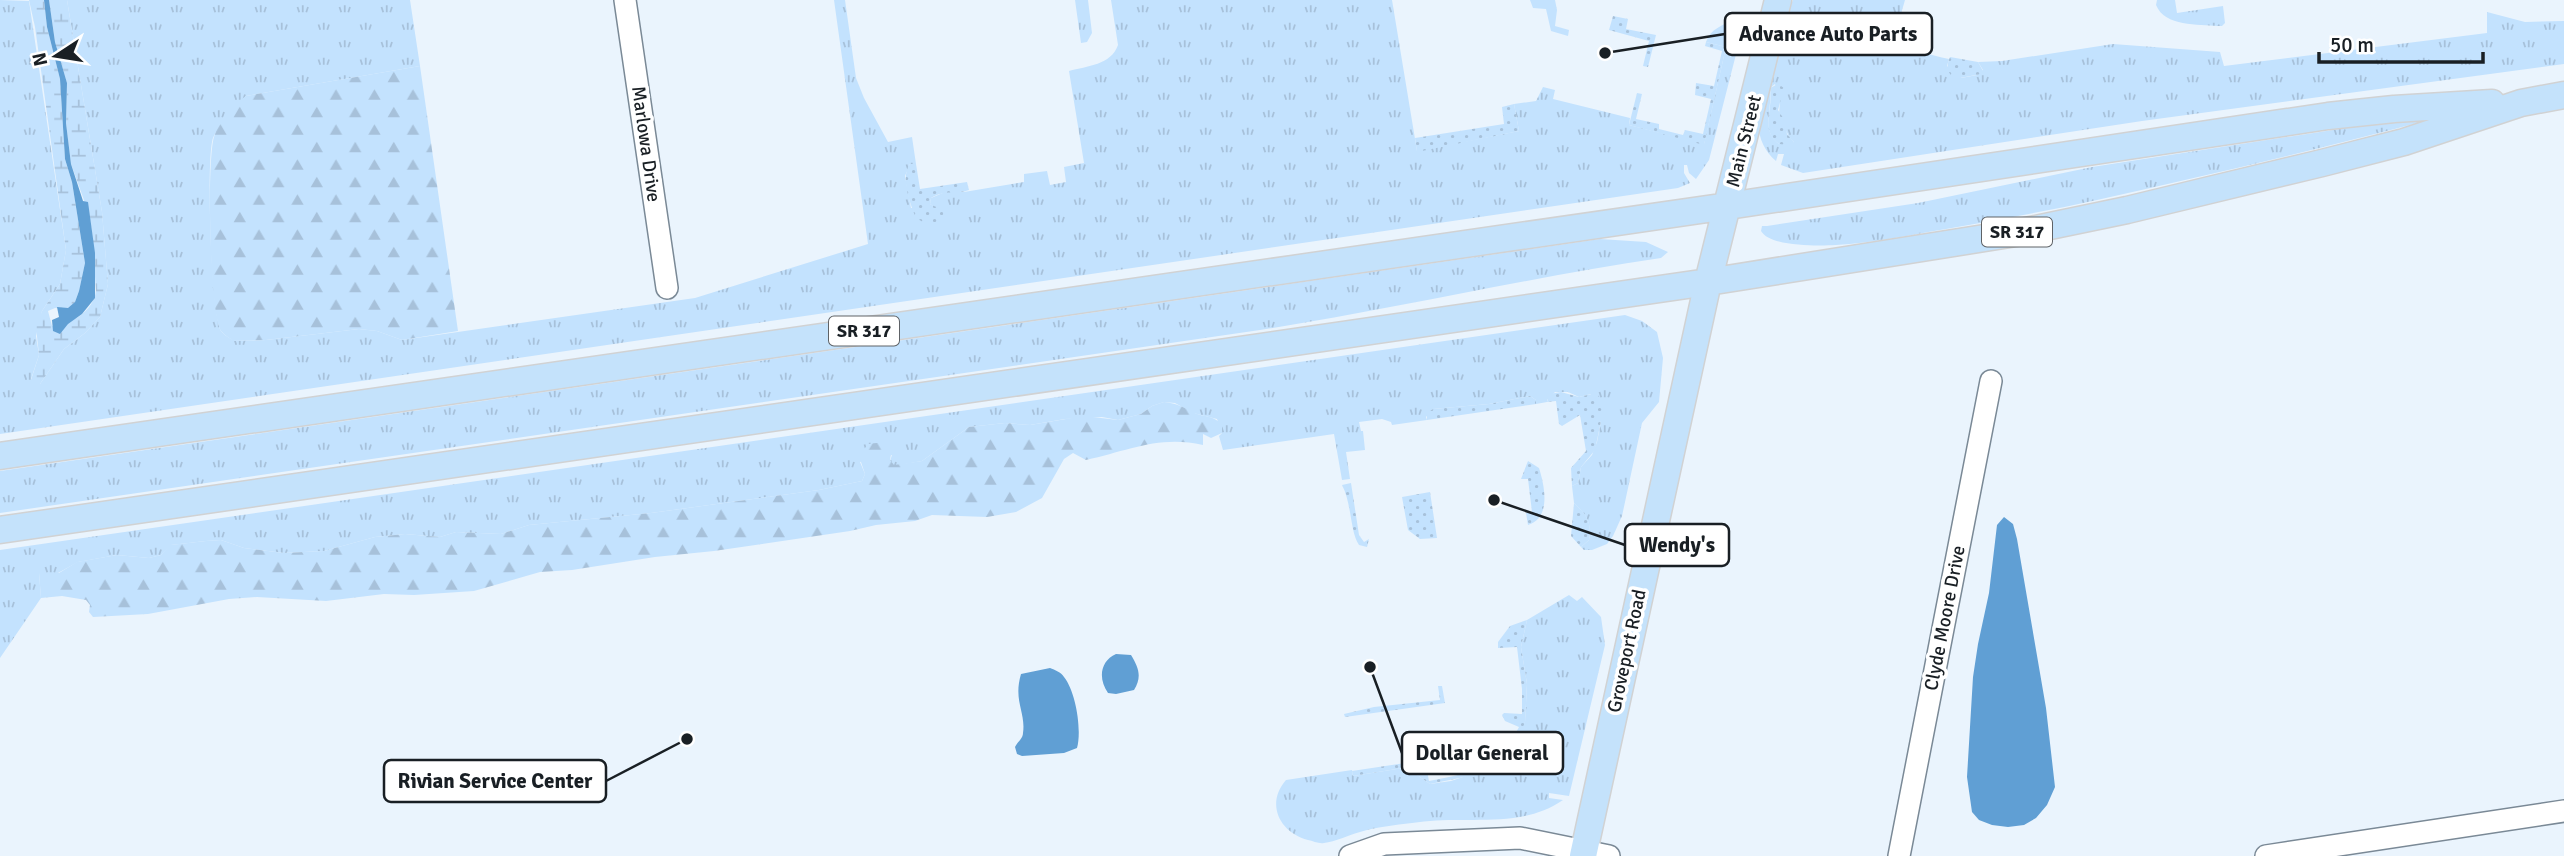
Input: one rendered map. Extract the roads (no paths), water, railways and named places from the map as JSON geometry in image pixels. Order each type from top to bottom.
[{"type":"main road","name":"Main Street","points":[[1708,282],[1778,0]]},
{"type":"main road","name":"SR 317","points":[[0,530],[1708,282],[2016,233],[2127,210],[2404,142],[2521,103],[2564,95]]},
{"type":"main road","name":"SR 317","points":[[0,456],[1728,206],[2328,116],[2448,105],[2521,103]]},
{"type":"main road","name":"Groveport Road","points":[[1592,854],[1708,282]]},
{"type":"street","name":"Marlowa Drive","points":[[625,0],[667,288]]},
{"type":"street","name":"Clyde Moore Drive","points":[[1899,856],[1991,381]]},
{"type":"street","points":[[2266,856],[2564,811]]},
{"type":"street","points":[[1350,856],[1384,844],[1520,838],[1592,854]]},
{"type":"water","points":[[44,0],[49,0],[55,42],[67,83],[66,123],[71,164],[83,201],[88,202],[95,253],[95,298],[60,334],[53,331],[52,320],[59,317],[57,307],[68,308],[75,302],[85,263],[72,182],[65,159],[60,79],[47,27]]},
{"type":"water","points":[[2004,517],[2013,524],[2017,539],[2046,708],[2055,787],[2047,805],[2036,818],[2024,825],[2008,827],[1979,820],[1972,812],[1967,777],[1973,677],[1989,593],[1997,525]]},
{"type":"water","points":[[1116,654],[1131,655],[1136,664],[1139,677],[1134,690],[1116,694],[1108,693],[1105,688],[1102,671],[1107,661]]},
{"type":"water","points":[[1050,668],[1063,675],[1072,692],[1078,722],[1077,748],[1064,753],[1022,756],[1017,754],[1015,747],[1023,733],[1018,692],[1021,674]]},
{"type":"place","name":"Advance Auto Parts","points":[[1605,53]]},
{"type":"place","name":"Wendy's","points":[[1494,500]]},
{"type":"place","name":"Dollar General","points":[[1370,667]]},
{"type":"place","name":"Rivian Service Center","points":[[687,739]]}]
